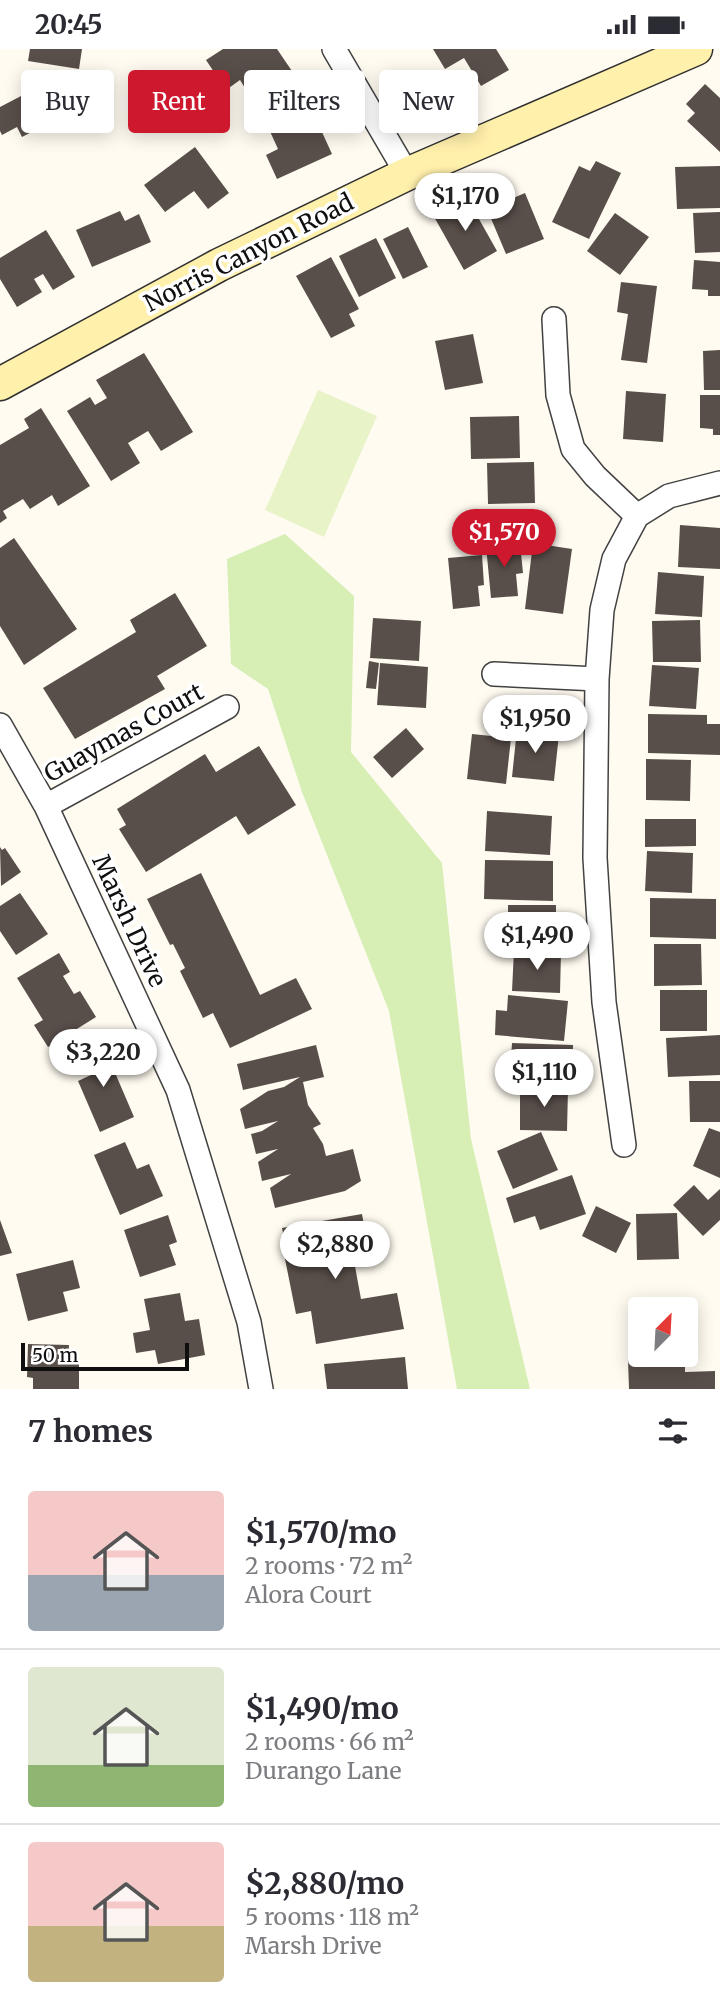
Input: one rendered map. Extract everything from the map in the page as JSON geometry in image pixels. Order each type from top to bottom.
[{"type":"street","points":[[334,49],[407,174]]},
{"type":"street","name":"Norris Canyon Road","points":[[0,384],[219,265],[407,174],[696,49]]},
{"type":"street","points":[[554,319],[558,395],[573,449],[595,476],[637,516]]},
{"type":"street","points":[[624,1145],[604,1002],[595,858],[597,680],[603,610],[614,559],[637,516],[669,496],[720,482]]},
{"type":"street","points":[[494,674],[597,680]]},
{"type":"street","name":"Guaymas Court","points":[[46,806],[227,707]]},
{"type":"street","name":"Marsh Drive","points":[[0,725],[46,806],[178,1090],[249,1322],[261,1389]]},
{"type":"green space","points":[[318,390],[377,416],[324,537],[265,510]]},
{"type":"green space","points":[[285,534],[354,596],[351,752],[442,863],[471,1139],[530,1389],[457,1389],[389,1011],[302,792],[268,689],[231,664],[227,559]]},
{"type":"building","points":[[30,49],[82,49],[79,69],[28,61]]},
{"type":"building","points":[[223,49],[277,49],[291,70],[244,70],[244,86],[240,80],[230,87],[230,70],[213,70],[206,60]]},
{"type":"building","points":[[433,49],[496,49],[509,70],[481,86],[478,70],[471,70],[464,58],[445,69]]},
{"type":"building","points":[[705,84],[720,98],[720,152],[687,121],[695,113],[686,104]]},
{"type":"building","points":[[21,96],[21,133],[30,133],[22,137],[17,127],[2,135],[0,107]]},
{"type":"building","points":[[271,133],[322,133],[332,154],[277,179],[266,155],[278,149]]},
{"type":"building","points":[[195,147],[229,193],[208,209],[194,191],[165,212],[144,185]]},
{"type":"building","points":[[596,161],[621,173],[589,239],[552,222],[579,166],[590,171]]},
{"type":"building","points":[[720,166],[720,208],[677,209],[675,167]]},
{"type":"building","points":[[525,193],[544,239],[506,254],[487,209]]},
{"type":"building","points":[[466,196],[497,251],[464,270],[433,215]]},
{"type":"building","points":[[120,211],[125,221],[139,214],[151,242],[92,267],[76,230]]},
{"type":"building","points":[[720,212],[720,252],[695,253],[693,213]]},
{"type":"building","points":[[615,213],[649,237],[620,275],[587,251]]},
{"type":"building","points":[[408,227],[428,267],[403,279],[383,239]]},
{"type":"building","points":[[46,230],[75,277],[53,290],[43,274],[34,279],[42,292],[17,307],[0,279],[0,258]]},
{"type":"building","points":[[376,238],[396,278],[359,297],[339,256]]},
{"type":"building","points":[[331,257],[359,309],[349,314],[355,326],[331,338],[296,276]]},
{"type":"building","points":[[694,260],[720,262],[720,296],[708,296],[708,290],[692,289]]},
{"type":"building","points":[[621,282],[657,286],[647,363],[621,360],[628,314],[617,312]]},
{"type":"building","points":[[473,334],[483,383],[445,390],[435,341]]},
{"type":"building","points":[[720,350],[720,390],[704,390],[703,351]]},
{"type":"building","points":[[144,353],[193,432],[161,451],[148,431],[128,443],[140,463],[111,481],[67,411],[90,397],[95,405],[107,398],[96,380]]},
{"type":"building","points":[[626,391],[666,394],[663,442],[623,439]]},
{"type":"building","points":[[700,395],[720,395],[720,435],[713,435],[713,429],[700,428]]},
{"type":"building","points":[[41,408],[90,486],[58,506],[52,495],[30,509],[23,499],[3,511],[7,518],[0,523],[0,445],[29,428],[24,419]]},
{"type":"building","points":[[519,416],[520,458],[471,459],[470,417]]},
{"type":"building","points":[[534,462],[535,503],[488,504],[487,463]]},
{"type":"building","points":[[680,525],[720,528],[720,569],[678,567]]},
{"type":"building","points":[[14,538],[77,629],[24,665],[0,626],[0,548]]},
{"type":"building","points":[[520,543],[523,573],[516,574],[518,596],[491,598],[486,546]]},
{"type":"building","points":[[533,543],[572,549],[563,614],[525,609]]},
{"type":"building","points":[[482,555],[484,585],[478,586],[480,606],[453,609],[448,558]]},
{"type":"building","points":[[658,572],[704,576],[702,617],[655,614]]},
{"type":"building","points":[[175,593],[207,646],[157,676],[165,689],[75,739],[43,688],[136,632],[130,620]]},
{"type":"building","points":[[373,618],[421,621],[419,661],[370,658]]},
{"type":"building","points":[[700,620],[701,662],[653,662],[652,621]]},
{"type":"building","points":[[369,661],[379,663],[376,689],[366,688]]},
{"type":"building","points":[[380,663],[428,667],[426,708],[377,705]]},
{"type":"building","points":[[652,665],[699,668],[696,709],[649,706]]},
{"type":"building","points":[[648,714],[707,715],[707,724],[720,724],[720,755],[648,753]]},
{"type":"building","points":[[406,728],[424,749],[392,778],[373,757]]},
{"type":"building","points":[[517,729],[559,734],[554,781],[512,777]]},
{"type":"building","points":[[472,734],[511,738],[506,784],[467,779]]},
{"type":"building","points":[[259,746],[296,805],[248,835],[236,816],[146,872],[119,829],[126,825],[117,809],[205,754],[216,772]]},
{"type":"building","points":[[646,759],[691,760],[690,801],[646,800]]},
{"type":"building","points":[[487,811],[552,816],[550,855],[485,851]]},
{"type":"building","points":[[645,819],[696,819],[696,846],[645,847]]},
{"type":"building","points":[[0,847],[2,850],[5,848],[21,872],[1,886]]},
{"type":"building","points":[[647,851],[693,853],[692,893],[645,891]]},
{"type":"building","points":[[485,860],[553,861],[553,901],[484,899]]},
{"type":"building","points":[[201,873],[260,995],[296,978],[312,1009],[230,1048],[213,1013],[203,1018],[180,971],[185,968],[147,899]]},
{"type":"building","points":[[20,893],[48,934],[16,955],[0,931],[0,906]]},
{"type":"building","points":[[650,898],[716,899],[716,939],[650,937]]},
{"type":"building","points":[[508,905],[556,905],[556,946],[508,946]]},
{"type":"building","points":[[654,944],[701,944],[702,985],[654,986]]},
{"type":"building","points":[[514,950],[561,952],[560,993],[512,991]]},
{"type":"building","points":[[59,953],[70,972],[63,976],[74,994],[80,991],[96,1017],[48,1047],[34,1025],[43,1020],[17,978]]},
{"type":"building","points":[[660,990],[707,990],[707,1031],[660,1031]]},
{"type":"building","points":[[508,995],[568,1001],[564,1041],[495,1035],[496,1010],[507,1011]]},
{"type":"building","points":[[720,1035],[720,1075],[668,1077],[666,1038]]},
{"type":"building","points":[[101,1040],[134,1117],[100,1132],[78,1081],[91,1075],[79,1048]]},
{"type":"building","points":[[512,1043],[573,1045],[572,1085],[503,1082],[504,1058],[511,1058]]},
{"type":"building","points":[[316,1045],[324,1077],[303,1082],[308,1105],[321,1124],[313,1128],[323,1144],[326,1156],[353,1149],[361,1181],[345,1191],[275,1208],[270,1188],[291,1174],[262,1181],[258,1162],[278,1149],[256,1154],[251,1134],[278,1121],[245,1129],[240,1109],[268,1091],[284,1087],[300,1077],[243,1090],[237,1064]]},
{"type":"building","points":[[689,1081],[720,1081],[720,1122],[690,1122]]},
{"type":"building","points":[[520,1088],[568,1089],[567,1131],[520,1130]]},
{"type":"building","points":[[709,1128],[720,1132],[720,1178],[693,1166]]},
{"type":"building","points":[[541,1132],[558,1170],[513,1189],[497,1151]]},
{"type":"building","points":[[125,1142],[137,1169],[149,1164],[163,1196],[120,1215],[94,1155]]},
{"type":"building","points":[[572,1175],[586,1214],[540,1230],[535,1216],[514,1223],[506,1198]]},
{"type":"building","points":[[694,1185],[708,1200],[720,1189],[720,1220],[703,1236],[673,1205]]},
{"type":"building","points":[[596,1206],[631,1223],[616,1253],[582,1236]]},
{"type":"building","points":[[677,1213],[679,1259],[637,1260],[636,1214]]},
{"type":"building","points":[[362,1214],[368,1247],[352,1250],[361,1299],[397,1293],[404,1329],[316,1344],[311,1311],[296,1314],[282,1228]]},
{"type":"building","points":[[168,1215],[177,1242],[169,1245],[176,1265],[140,1277],[124,1230]]},
{"type":"building","points":[[0,1220],[12,1253],[0,1256]]},
{"type":"building","points":[[73,1260],[80,1288],[63,1292],[68,1311],[28,1321],[16,1274]]},
{"type":"building","points":[[180,1293],[185,1321],[199,1319],[205,1355],[158,1364],[155,1350],[136,1353],[133,1333],[150,1330],[144,1299]]},
{"type":"building","points":[[28,1344],[69,1345],[68,1361],[79,1362],[79,1389],[33,1389],[33,1378],[27,1377]]},
{"type":"building","points":[[405,1357],[408,1389],[327,1389],[324,1364]]},
{"type":"building","points":[[628,1367],[685,1367],[685,1372],[715,1371],[715,1389],[629,1389]]}]
